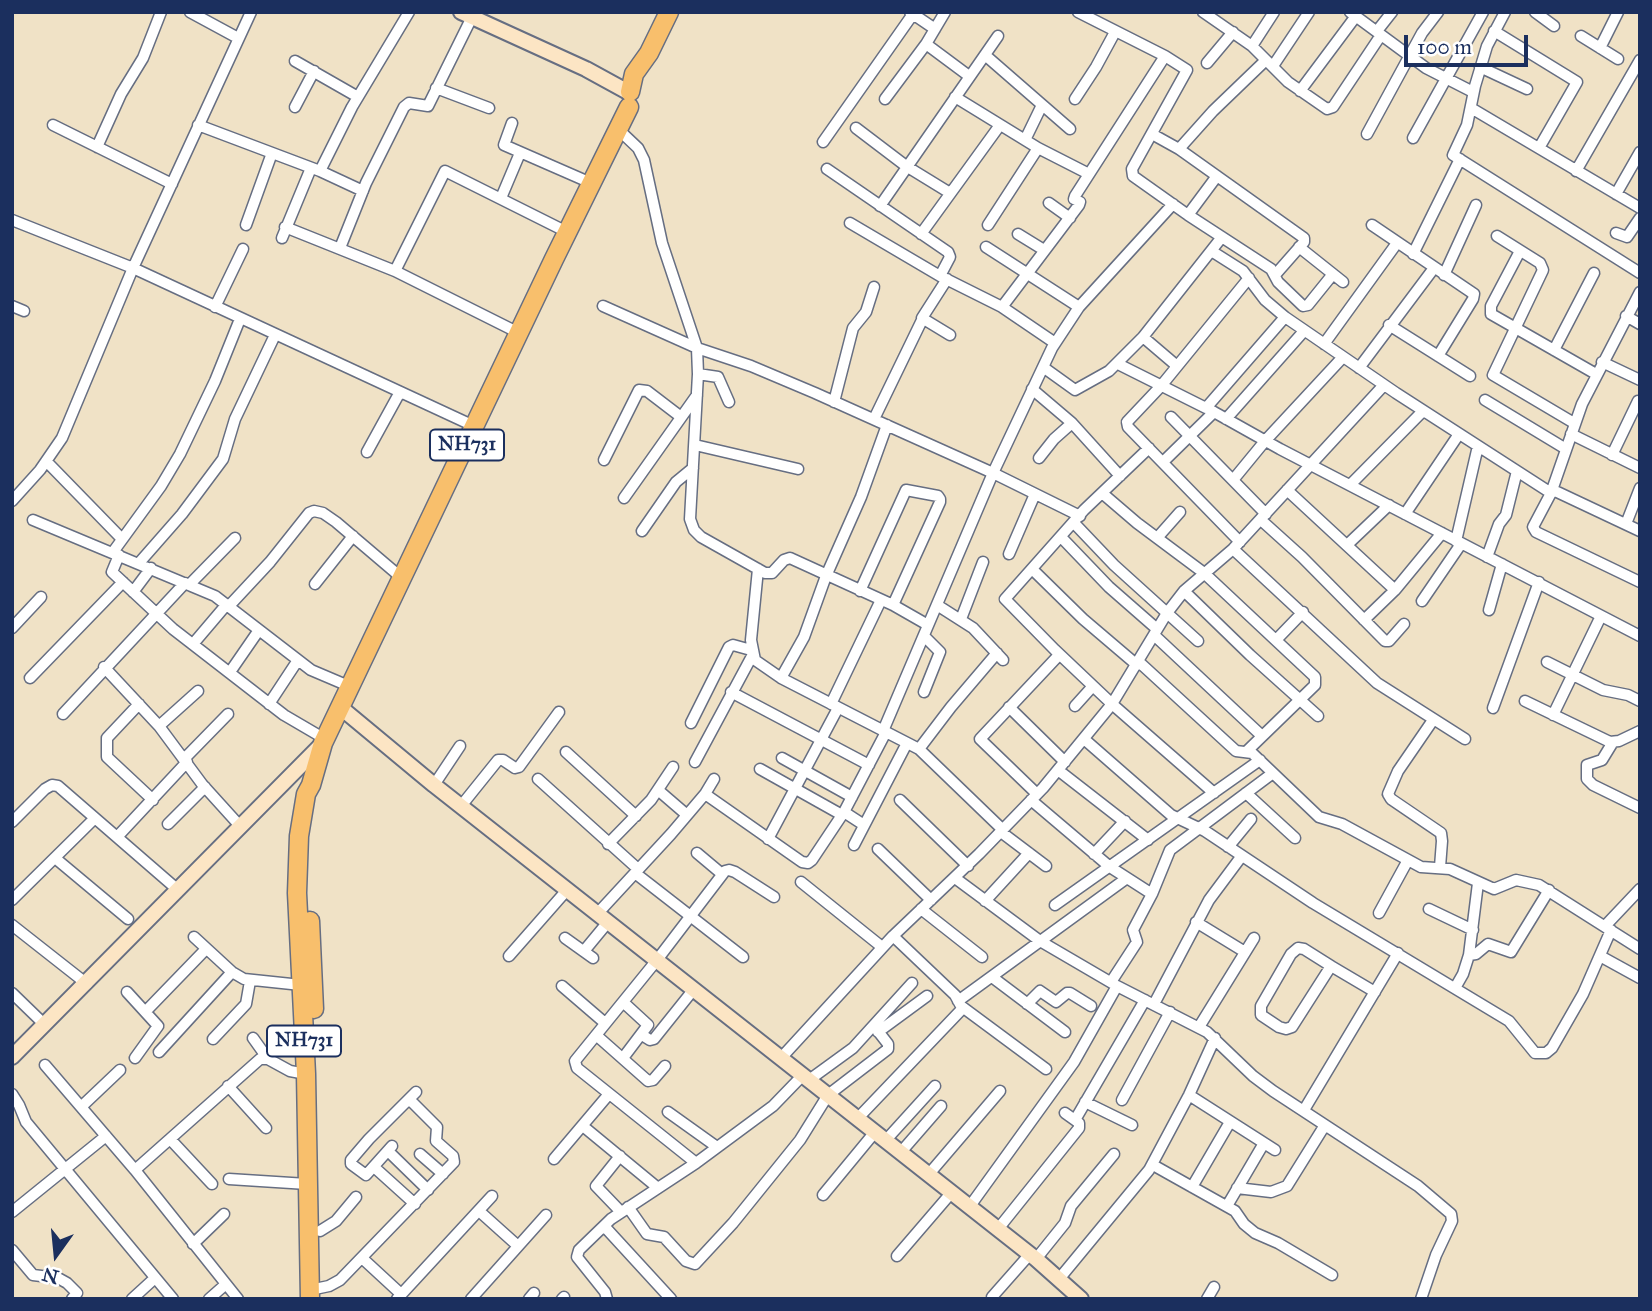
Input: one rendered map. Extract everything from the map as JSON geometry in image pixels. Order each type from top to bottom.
[{"type":"highway","name":"NH731","points":[[316,1294],[307,1184],[306,1074],[297,859],[306,794],[311,786],[324,741],[618,129],[634,74],[649,53],[668,12]]},
{"type":"highway","name":"NH731","points":[[311,786],[313,796],[307,858],[320,1231],[316,1294]]},
{"type":"street","points":[[97,147],[121,94],[143,58],[162,12]]},
{"type":"street","points":[[190,12],[238,38]]},
{"type":"street","points":[[12,500],[47,462],[62,438],[133,268],[251,12]]},
{"type":"street","points":[[409,12],[315,169],[284,232],[340,248],[395,271],[519,333]]},
{"type":"street","points":[[885,99],[926,44],[945,12]]},
{"type":"street","points":[[1079,12],[1166,56],[1187,72],[1167,102],[1131,173],[1188,215],[1271,269],[1278,282],[1305,306],[1333,274]]},
{"type":"street","points":[[1203,12],[1252,46],[1300,91],[1324,108],[1331,109],[1392,12]]},
{"type":"street","points":[[1252,46],[1274,12]]},
{"type":"street","points":[[1179,149],[1213,111],[1269,63],[1309,12]]},
{"type":"street","points":[[1367,134],[1422,33],[1438,12]]},
{"type":"street","points":[[1413,138],[1483,12]]},
{"type":"street","points":[[1505,12],[1494,31],[1480,67],[1464,132],[1453,152],[1460,159],[1640,272]]},
{"type":"street","points":[[1535,12],[1554,26]]},
{"type":"street","points":[[1600,48],[1618,12]]},
{"type":"street","points":[[823,142],[911,13],[935,29]]},
{"type":"street","points":[[1300,91],[1353,14],[1426,68],[1473,92]]},
{"type":"street","points":[[340,248],[363,191],[405,105],[409,103],[427,106],[467,15],[586,69],[629,97]]},
{"type":"street","points":[[1494,31],[1577,82],[1539,148]]},
{"type":"street","points":[[1075,99],[1115,32]]},
{"type":"street","points":[[1207,63],[1233,33]]},
{"type":"street","points":[[880,206],[998,36]]},
{"type":"street","points":[[1581,36],[1618,59]]},
{"type":"street","points":[[926,44],[969,76]]},
{"type":"street","points":[[985,55],[1070,130]]},
{"type":"street","points":[[1002,307],[1080,204],[1074,198],[1166,56]]},
{"type":"street","points":[[1576,171],[1640,60]]},
{"type":"street","points":[[295,61],[359,97]]},
{"type":"street","points":[[1480,67],[1527,89]]},
{"type":"street","points":[[295,107],[314,71]]},
{"type":"street","points":[[436,88],[489,108]]},
{"type":"street","points":[[955,97],[1038,148],[1089,174]]},
{"type":"street","points":[[1025,140],[1042,104]]},
{"type":"street","points":[[1471,108],[1640,208]]},
{"type":"street","points":[[512,123],[504,144],[591,183]]},
{"type":"street","points":[[53,125],[172,184]]},
{"type":"street","points":[[198,125],[315,169],[363,191]]},
{"type":"street","points":[[921,234],[1000,125]]},
{"type":"street","points":[[856,128],[906,166],[950,193]]},
{"type":"street","points":[[618,129],[638,148],[644,160],[662,243],[697,348],[690,519],[694,530],[701,537],[765,573],[772,573],[788,558],[893,605],[926,631],[940,652],[924,692]]},
{"type":"street","points":[[1152,134],[1179,149],[1303,236],[1305,241],[1275,275]]},
{"type":"street","points":[[988,225],[1038,148]]},
{"type":"street","points":[[1616,194],[1636,167],[1640,152]]},
{"type":"street","points":[[246,225],[272,153]]},
{"type":"street","points":[[501,198],[520,153]]},
{"type":"street","points":[[1413,254],[1460,159]]},
{"type":"street","points":[[827,169],[949,254],[943,278],[923,314],[874,419]]},
{"type":"street","points":[[395,271],[444,172],[452,173],[567,232]]},
{"type":"street","points":[[1188,215],[1217,176]]},
{"type":"street","points":[[1049,203],[1070,218]]},
{"type":"street","points":[[705,794],[802,862],[813,860],[843,814],[869,765],[993,473],[1055,343],[1079,307],[1173,204]]},
{"type":"street","points":[[1444,275],[1476,205]]},
{"type":"street","points":[[1615,233],[1627,237],[1640,218]]},
{"type":"street","points":[[12,220],[133,268],[476,427]]},
{"type":"street","points":[[850,223],[943,278],[1002,307],[1055,343]]},
{"type":"street","points":[[1372,225],[1474,296],[1438,356]]},
{"type":"street","points":[[1018,234],[1044,250]]},
{"type":"street","points":[[1497,236],[1540,263],[1543,270],[1517,329],[1495,369],[1494,377],[1612,454],[1640,468]]},
{"type":"street","points":[[1042,367],[1076,390],[1118,364],[1143,337],[1222,237]]},
{"type":"street","points":[[1324,344],[1397,243]]},
{"type":"street","points":[[986,247],[1079,307]]},
{"type":"street","points":[[1299,247],[1343,282]]},
{"type":"street","points":[[215,307],[243,249]]},
{"type":"street","points":[[1213,251],[1238,267],[1265,300],[1285,317],[1423,411],[1552,492],[1640,531]]},
{"type":"street","points":[[1520,251],[1490,311],[1597,374]]},
{"type":"street","points":[[1359,368],[1434,268]]},
{"type":"street","points":[[1554,350],[1594,273]]},
{"type":"street","points":[[1249,278],[1161,386],[1126,422],[1128,427],[1164,461],[1236,545],[1377,683],[1465,739]]},
{"type":"street","points":[[834,402],[853,328],[866,312],[874,287]]},
{"type":"street","points":[[1640,292],[1602,362],[1572,429],[1552,492],[1534,526],[1534,530],[1640,582]]},
{"type":"street","points":[[12,306],[24,311]]},
{"type":"street","points":[[603,306],[697,348],[751,366],[874,419],[1035,494],[1077,519],[1114,565],[1198,641]]},
{"type":"street","points":[[1626,316],[1640,324]]},
{"type":"street","points":[[1164,461],[1189,436],[1285,317]]},
{"type":"street","points":[[12,1057],[324,741],[294,722],[193,644],[112,570],[122,539],[161,486],[180,454],[215,381],[240,319]]},
{"type":"street","points":[[922,320],[950,335]]},
{"type":"street","points":[[1389,325],[1471,376]]},
{"type":"street","points":[[1226,419],[1304,331]]},
{"type":"street","points":[[139,564],[182,514],[223,459],[235,419],[275,335]]},
{"type":"street","points":[[1143,337],[1177,366]]},
{"type":"street","points":[[1233,480],[1265,441],[1343,357]]},
{"type":"street","points":[[1602,362],[1640,380]]},
{"type":"street","points":[[1118,364],[1640,636]]},
{"type":"street","points":[[698,374],[718,377],[729,402]]},
{"type":"street","points":[[782,1058],[892,936],[968,866],[1062,766],[1112,704],[1167,613],[1184,591],[1236,545],[1384,385]]},
{"type":"street","points":[[1032,389],[1072,423],[1120,476]]},
{"type":"street","points":[[604,460],[639,390],[647,391],[681,417]]},
{"type":"street","points":[[367,452],[400,392]]},
{"type":"street","points":[[624,498],[697,395]]},
{"type":"street","points":[[1485,400],[1566,449]]},
{"type":"street","points":[[1612,454],[1638,401]]},
{"type":"street","points":[[1350,485],[1423,411]]},
{"type":"street","points":[[1171,417],[1233,480],[1263,517],[1386,642],[1404,624]]},
{"type":"street","points":[[1039,458],[1054,439],[1072,423]]},
{"type":"street","points":[[780,678],[804,637],[825,576],[861,497],[887,425]]},
{"type":"street","points":[[1405,514],[1459,434]]},
{"type":"street","points":[[695,445],[798,469]]},
{"type":"street","points":[[1422,601],[1459,543],[1478,446]]},
{"type":"street","points":[[1149,448],[1077,519],[1006,599],[1059,655],[1214,793]]},
{"type":"street","points":[[47,462],[122,539]]},
{"type":"street","points":[[642,531],[676,482],[693,468]]},
{"type":"street","points":[[1488,556],[1499,524],[1507,512],[1517,471]]},
{"type":"street","points":[[1626,524],[1640,488]]},
{"type":"street","points":[[860,591],[906,490],[937,496],[940,502],[893,605]]},
{"type":"street","points":[[1287,490],[1395,590]]},
{"type":"street","points":[[1102,493],[1204,573],[1317,680],[1246,752]]},
{"type":"street","points":[[1009,554],[1035,494]]},
{"type":"street","points":[[1348,545],[1389,505]]},
{"type":"street","points":[[193,644],[256,579],[312,511],[319,511],[329,517],[402,579]]},
{"type":"street","points":[[1157,538],[1180,512]]},
{"type":"street","points":[[33,520],[151,568],[228,605],[319,675],[351,687]]},
{"type":"street","points":[[1364,620],[1395,590],[1442,533]]},
{"type":"street","points":[[314,584],[353,536]]},
{"type":"street","points":[[1061,537],[1101,580],[1262,736]]},
{"type":"street","points":[[63,714],[104,667],[234,538]]},
{"type":"street","points":[[961,619],[983,562]]},
{"type":"street","points":[[1489,610],[1502,564]]},
{"type":"street","points":[[133,592],[151,568]]},
{"type":"street","points":[[695,762],[751,653],[758,569]]},
{"type":"street","points":[[1032,569],[1083,619],[1236,751],[1250,752],[1260,760],[1319,817],[1342,824],[1421,867],[1450,869],[1494,889],[1522,880],[1549,890],[1640,949]]},
{"type":"street","points":[[30,678],[123,582]]},
{"type":"street","points":[[1493,708],[1539,582]]},
{"type":"street","points":[[1184,591],[1318,716]]},
{"type":"street","points":[[12,628],[41,597]]},
{"type":"street","points":[[768,839],[821,741],[881,600]]},
{"type":"street","points":[[919,749],[951,707],[1000,657],[984,637],[937,605]]},
{"type":"street","points":[[1276,640],[1303,612]]},
{"type":"street","points":[[1553,715],[1601,616]]},
{"type":"street","points":[[230,672],[259,630]]},
{"type":"street","points":[[691,723],[729,647],[733,645],[751,653],[760,665],[780,678],[919,749],[1002,831],[1046,866]]},
{"type":"street","points":[[1059,655],[980,740],[1034,797],[1094,854],[1152,894]]},
{"type":"street","points":[[270,704],[298,660]]},
{"type":"street","points":[[1547,663],[1607,691],[1628,695],[1640,701]]},
{"type":"street","points":[[104,667],[159,726],[205,787],[240,826]]},
{"type":"street","points":[[1075,706],[1093,686]]},
{"type":"street","points":[[159,726],[198,691]]},
{"type":"street","points":[[731,692],[869,765]]},
{"type":"street","points":[[1525,701],[1613,742]]},
{"type":"street","points":[[139,704],[107,738],[107,757],[153,800]]},
{"type":"street","points":[[340,707],[434,785],[970,1206],[1059,1279],[1076,1297]]},
{"type":"street","points":[[1009,707],[1062,766],[1148,840]]},
{"type":"street","points":[[461,806],[498,760],[503,760],[515,768],[519,767],[559,712]]},
{"type":"street","points":[[117,837],[228,714]]},
{"type":"street","points":[[1433,720],[1398,771],[1388,794],[1391,799],[1441,833],[1443,841],[1440,867]]},
{"type":"street","points":[[1638,804],[1593,785],[1587,779],[1587,765],[1602,760],[1613,742],[1640,731]]},
{"type":"street","points":[[1084,739],[1177,819],[1198,827],[1241,857],[1513,1024],[1532,1051],[1543,1054],[1549,1052],[1583,994],[1600,956],[1608,928],[1640,888]]},
{"type":"street","points":[[854,845],[908,743]]},
{"type":"street","points":[[434,785],[460,746]]},
{"type":"street","points":[[566,752],[636,816]]},
{"type":"street","points":[[782,758],[852,797]]},
{"type":"street","points":[[1055,905],[1260,760]]},
{"type":"street","points":[[608,844],[658,790],[673,767]]},
{"type":"street","points":[[760,769],[864,825]]},
{"type":"street","points":[[970,1206],[1074,1062],[1137,943],[1133,930],[1152,894],[1170,850],[1273,773]]},
{"type":"street","points":[[538,779],[637,871],[743,957]]},
{"type":"street","points":[[565,938],[588,955],[603,918],[637,871],[705,794],[714,779]]},
{"type":"street","points":[[12,822],[45,789],[55,785],[178,890]]},
{"type":"street","points":[[168,824],[205,787]]},
{"type":"street","points":[[658,790],[687,815]]},
{"type":"street","points":[[1246,793],[1295,838]]},
{"type":"street","points":[[900,800],[968,866]]},
{"type":"street","points":[[12,900],[95,818]]},
{"type":"street","points":[[1228,847],[1251,819]]},
{"type":"street","points":[[1094,854],[1125,821]]},
{"type":"street","points":[[878,849],[931,900]]},
{"type":"street","points":[[696,853],[722,874]]},
{"type":"street","points":[[985,901],[1029,853]]},
{"type":"street","points":[[1074,1120],[1218,886],[1241,857]]},
{"type":"street","points":[[55,858],[128,919]]},
{"type":"street","points":[[1379,913],[1408,860]]},
{"type":"street","points":[[696,1163],[574,1065],[722,874],[731,870],[774,897]]},
{"type":"street","points":[[955,878],[1040,941],[1114,984],[1199,1027],[1215,1038],[1253,1076],[1418,1186],[1452,1216],[1421,1299]]},
{"type":"street","points":[[858,1118],[960,1004],[992,976],[1127,878]]},
{"type":"street","points":[[801,882],[883,947]]},
{"type":"street","points":[[1455,988],[1469,955],[1478,883]]},
{"type":"street","points":[[509,956],[567,890]]},
{"type":"street","points":[[1469,955],[1476,954],[1488,944],[1511,952],[1549,890]]},
{"type":"street","points":[[922,909],[982,957]]},
{"type":"street","points":[[1429,909],[1473,930]]},
{"type":"street","points":[[1196,922],[1245,952]]},
{"type":"street","points":[[12,925],[87,984]]},
{"type":"street","points":[[892,936],[955,995],[960,1004],[1046,1069]]},
{"type":"street","points":[[194,937],[232,972],[250,981],[301,985]]},
{"type":"street","points":[[1199,1027],[1254,938]]},
{"type":"street","points":[[146,1011],[206,949]]},
{"type":"street","points":[[1331,966],[1292,1027],[1279,1027],[1261,1015],[1261,1006],[1295,949],[1304,949],[1374,992]]},
{"type":"street","points":[[1304,1110],[1398,953]]},
{"type":"street","points":[[1600,956],[1640,978]]},
{"type":"street","points":[[159,1052],[232,972]]},
{"type":"street","points":[[992,976],[1065,1032]]},
{"type":"street","points":[[213,1039],[246,1004],[250,981]]},
{"type":"street","points":[[876,1029],[912,983]]},
{"type":"street","points":[[562,986],[605,1023]]},
{"type":"street","points":[[642,1035],[650,1040],[654,1039],[694,989]]},
{"type":"street","points":[[1027,1004],[1040,991],[1056,1002],[1070,993],[1091,1006]]},
{"type":"street","points":[[127,992],[156,1022],[157,1027],[135,1058]]},
{"type":"street","points":[[12,993],[45,1025]]},
{"type":"street","points":[[607,1299],[605,1292],[576,1255],[604,1226],[696,1163],[773,1106],[806,1077],[853,1048],[876,1029],[926,996]]},
{"type":"street","points":[[623,1002],[648,1024],[623,1058]]},
{"type":"street","points":[[1122,1100],[1170,1012]]},
{"type":"street","points":[[620,1156],[596,1186],[625,1210],[647,1234],[664,1237],[686,1261],[695,1264],[733,1223],[800,1140],[828,1096],[888,1049],[888,1044],[876,1029]]},
{"type":"street","points":[[596,1035],[649,1081],[665,1066]]},
{"type":"street","points":[[253,1038],[268,1059],[290,1071],[306,1074]]},
{"type":"street","points":[[1059,1279],[1153,1165],[1215,1038]]},
{"type":"street","points":[[135,1170],[260,1059],[268,1059]]},
{"type":"street","points":[[45,1065],[135,1170],[238,1299]]},
{"type":"street","points":[[82,1107],[120,1070]]},
{"type":"street","points":[[228,1086],[266,1128]]},
{"type":"street","points":[[823,1195],[880,1136],[935,1086]]},
{"type":"street","points":[[929,1174],[1000,1091]]},
{"type":"street","points":[[12,1094],[26,1122],[173,1299]]},
{"type":"street","points":[[554,1159],[584,1127],[609,1094]]},
{"type":"street","points":[[1189,1095],[1275,1150]]},
{"type":"street","points":[[316,1294],[336,1283],[362,1258],[415,1204],[453,1164],[454,1158],[436,1141],[437,1127],[413,1096],[350,1161],[365,1175],[390,1149],[428,1190]]},
{"type":"street","points":[[1085,1102],[1132,1125]]},
{"type":"street","points":[[901,1152],[941,1107]]},
{"type":"street","points":[[668,1112],[717,1147]]},
{"type":"street","points":[[998,1229],[1079,1128],[1079,1124],[1065,1113]]},
{"type":"street","points":[[1192,1187],[1230,1122]]},
{"type":"street","points":[[1237,1188],[1272,1192],[1287,1186],[1325,1125]]},
{"type":"street","points":[[584,1127],[658,1188]]},
{"type":"street","points":[[12,1212],[106,1136]]},
{"type":"street","points":[[170,1139],[212,1184]]},
{"type":"street","points":[[1227,1206],[1264,1143]]},
{"type":"street","points":[[420,1154],[443,1174]]},
{"type":"street","points":[[992,1297],[1065,1223],[1071,1206],[1114,1154]]},
{"type":"street","points":[[1153,1165],[1237,1212],[1250,1229],[1332,1275]]},
{"type":"street","points":[[374,1167],[415,1204]]},
{"type":"street","points":[[229,1180],[307,1184]]},
{"type":"street","points":[[897,1255],[952,1192]]},
{"type":"street","points":[[401,1294],[492,1196]]},
{"type":"street","points":[[320,1231],[336,1221],[356,1197]]},
{"type":"street","points":[[479,1211],[518,1246]]},
{"type":"street","points":[[194,1244],[224,1214]]},
{"type":"street","points":[[471,1299],[546,1215]]},
{"type":"street","points":[[604,1226],[671,1299]]},
{"type":"street","points":[[12,1250],[33,1275],[58,1278],[67,1283],[76,1290],[74,1298]]},
{"type":"street","points":[[362,1258],[401,1294],[415,1299]]},
{"type":"street","points":[[132,1299],[155,1278]]},
{"type":"street","points":[[209,1299],[226,1284]]},
{"type":"street","points":[[1207,1299],[1214,1287]]}]
